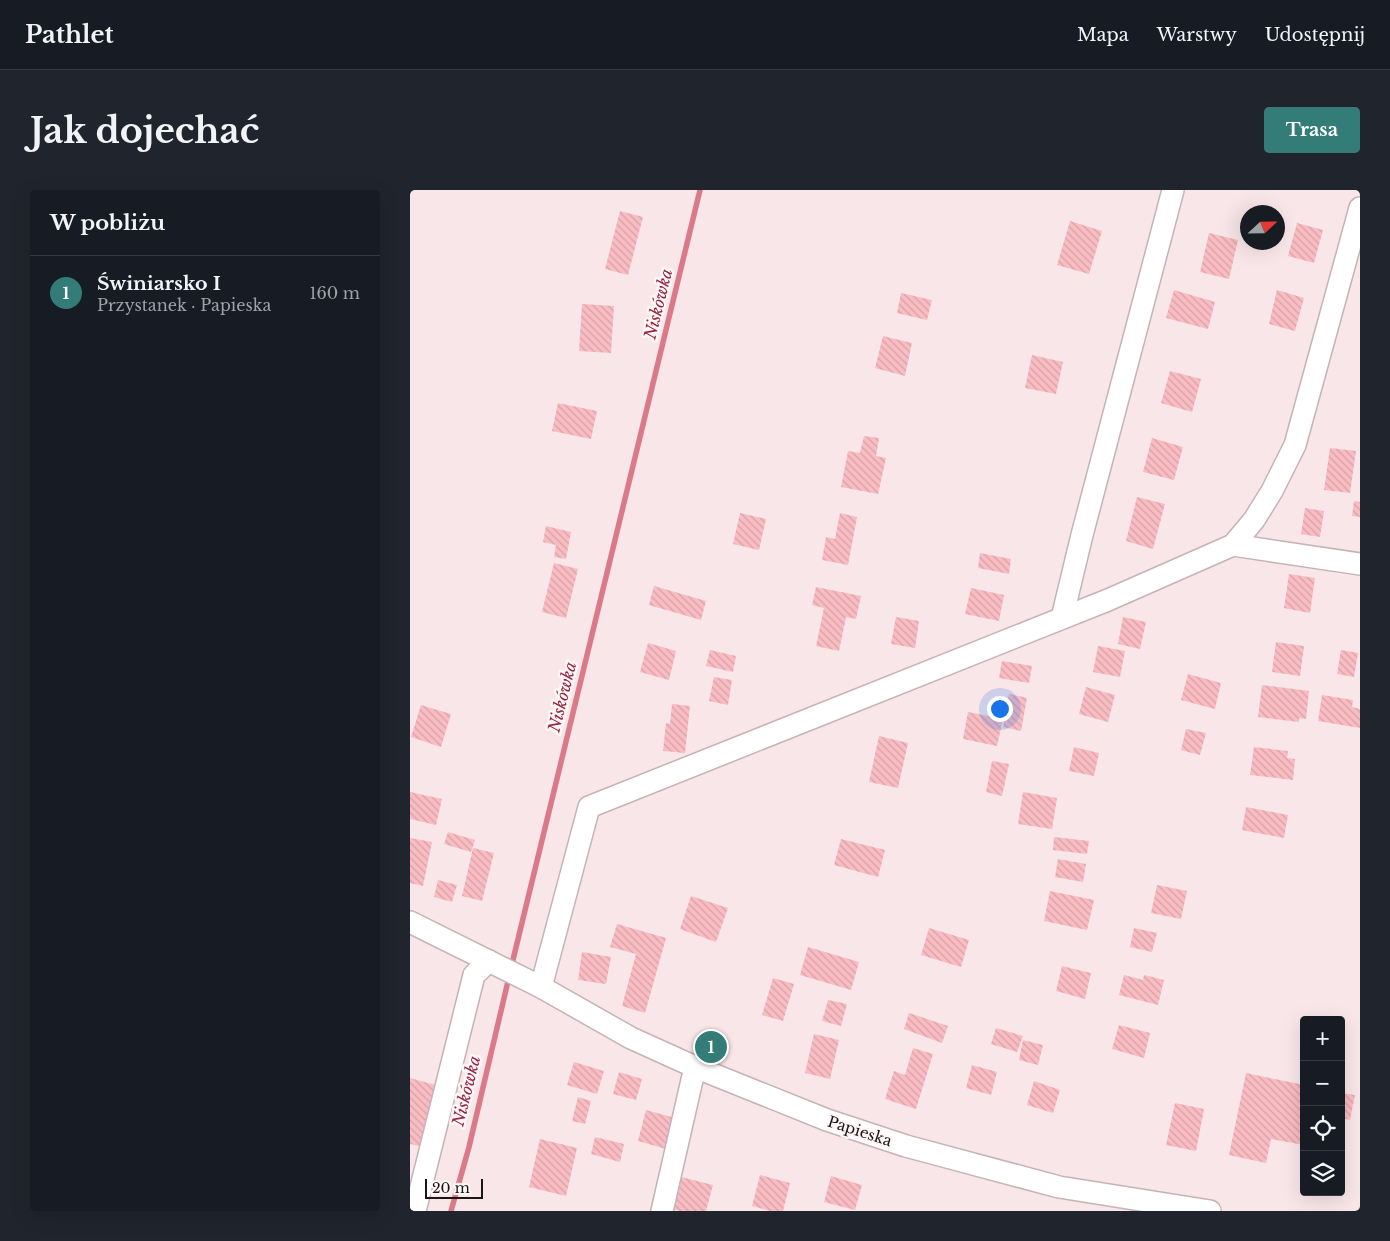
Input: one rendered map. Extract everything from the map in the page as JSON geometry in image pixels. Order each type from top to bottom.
[{"type":"street","points":[[1062,618],[1082,534],[1173,190]]},
{"type":"street","points":[[537,985],[589,807],[1160,579],[1233,545],[1263,506],[1285,470],[1295,445],[1360,208]]},
{"type":"street","points":[[1233,545],[1360,564]]},
{"type":"street","name":"Papieska","points":[[410,922],[537,985],[631,1038],[695,1067],[827,1120],[906,1146],[1059,1187],[1210,1211]]},
{"type":"street","points":[[415,1211],[474,975],[493,963]]},
{"type":"street","points":[[662,1211],[695,1067]]},
{"type":"building","points":[[620,211],[643,217],[628,275],[605,269]]},
{"type":"building","points":[[1070,221],[1102,231],[1089,274],[1057,265]]},
{"type":"building","points":[[1297,223],[1323,230],[1314,263],[1288,256]]},
{"type":"building","points":[[1209,233],[1238,240],[1229,279],[1200,272]]},
{"type":"building","points":[[1174,290],[1215,302],[1208,329],[1166,318]]},
{"type":"building","points":[[1277,290],[1304,298],[1295,331],[1269,324]]},
{"type":"building","points":[[901,293],[932,300],[927,320],[897,313]]},
{"type":"building","points":[[582,304],[614,306],[611,353],[579,351]]},
{"type":"building","points":[[883,336],[912,343],[905,376],[875,368]]},
{"type":"building","points":[[1032,355],[1063,362],[1056,394],[1025,388]]},
{"type":"building","points":[[1170,371],[1201,379],[1192,412],[1161,403]]},
{"type":"building","points":[[558,403],[597,411],[591,439],[552,431]]},
{"type":"building","points":[[864,436],[879,438],[876,456],[886,458],[878,494],[841,487],[848,451],[860,453]]},
{"type":"building","points":[[1152,438],[1183,447],[1174,480],[1143,472]]},
{"type":"building","points":[[1330,448],[1356,451],[1350,493],[1324,490]]},
{"type":"building","points":[[1137,497],[1165,504],[1153,549],[1126,541]]},
{"type":"building","points":[[1354,501],[1360,502],[1360,517],[1352,516]]},
{"type":"building","points":[[1305,508],[1324,511],[1320,537],[1301,534]]},
{"type":"building","points":[[740,513],[766,519],[759,550],[733,544]]},
{"type":"building","points":[[840,513],[857,517],[848,565],[822,560],[826,537],[835,539]]},
{"type":"building","points":[[546,526],[571,532],[566,559],[554,557],[556,545],[543,542]]},
{"type":"building","points":[[980,553],[1011,559],[1009,574],[978,568]]},
{"type":"building","points":[[554,563],[578,569],[566,618],[542,612]]},
{"type":"building","points":[[1289,574],[1315,578],[1310,613],[1284,608]]},
{"type":"building","points":[[654,586],[706,601],[701,620],[649,605]]},
{"type":"building","points":[[816,587],[861,596],[856,619],[846,617],[839,651],[816,646],[824,608],[812,605]]},
{"type":"building","points":[[971,588],[1004,595],[999,621],[965,614]]},
{"type":"building","points":[[896,617],[919,621],[915,648],[891,644]]},
{"type":"building","points":[[1123,617],[1146,622],[1140,649],[1118,644]]},
{"type":"building","points":[[1276,642],[1304,646],[1300,676],[1272,672]]},
{"type":"building","points":[[648,643],[676,651],[669,680],[640,672]]},
{"type":"building","points":[[1098,646],[1125,651],[1120,677],[1093,672]]},
{"type":"building","points":[[710,650],[736,656],[733,672],[706,666]]},
{"type":"building","points":[[1341,650],[1358,653],[1354,677],[1337,674]]},
{"type":"building","points":[[1002,661],[1032,666],[1029,683],[999,678]]},
{"type":"building","points":[[1188,674],[1221,683],[1215,709],[1181,700]]},
{"type":"building","points":[[714,677],[732,680],[728,705],[709,701]]},
{"type":"building","points":[[1262,685],[1309,691],[1306,719],[1299,718],[1299,722],[1258,717]]},
{"type":"building","points":[[1086,687],[1115,695],[1108,722],[1079,714]]},
{"type":"building","points":[[1009,694],[1027,698],[1021,731],[1003,727]]},
{"type":"building","points":[[1322,695],[1353,700],[1352,707],[1360,709],[1360,728],[1318,721]]},
{"type":"building","points":[[672,704],[690,706],[685,753],[663,751],[666,723],[670,724]]},
{"type":"building","points":[[421,705],[451,714],[441,747],[411,737]]},
{"type":"building","points":[[968,712],[1003,719],[997,746],[963,739]]},
{"type":"building","points":[[1186,729],[1206,733],[1200,755],[1181,750]]},
{"type":"building","points":[[879,736],[908,743],[898,788],[869,782]]},
{"type":"building","points":[[1074,747],[1099,753],[1094,776],[1069,771]]},
{"type":"building","points":[[1254,747],[1288,751],[1287,758],[1295,759],[1293,780],[1250,775]]},
{"type":"building","points":[[992,761],[1009,764],[1002,796],[986,792]]},
{"type":"building","points":[[410,792],[442,799],[436,825],[410,819]]},
{"type":"building","points":[[1023,792],[1057,798],[1052,829],[1018,824]]},
{"type":"building","points":[[1246,807],[1288,815],[1284,838],[1242,830]]},
{"type":"building","points":[[448,832],[475,840],[471,852],[444,844]]},
{"type":"building","points":[[1054,837],[1089,841],[1087,854],[1053,850]]},
{"type":"building","points":[[410,838],[432,842],[423,886],[410,883]]},
{"type":"building","points":[[841,839],[885,850],[878,877],[834,865]]},
{"type":"building","points":[[473,848],[494,853],[482,901],[462,896]]},
{"type":"building","points":[[1058,859],[1086,864],[1083,882],[1055,877]]},
{"type":"building","points":[[438,880],[457,885],[452,902],[434,897]]},
{"type":"building","points":[[1157,885],[1187,891],[1181,919],[1151,913]]},
{"type":"building","points":[[1050,891],[1094,900],[1087,930],[1044,921]]},
{"type":"building","points":[[691,896],[728,908],[716,942],[680,929]]},
{"type":"building","points":[[617,924],[666,938],[645,1013],[622,1006],[636,954],[610,947]]},
{"type":"building","points":[[929,928],[969,940],[961,967],[921,955]]},
{"type":"building","points":[[1134,928],[1157,933],[1152,952],[1130,947]]},
{"type":"building","points":[[808,947],[859,962],[851,990],[800,975]]},
{"type":"building","points":[[582,952],[611,957],[606,984],[578,980]]},
{"type":"building","points":[[1062,966],[1091,973],[1085,999],[1056,991]]},
{"type":"building","points":[[1124,975],[1143,980],[1144,975],[1164,980],[1158,1005],[1119,995]]},
{"type":"building","points":[[773,978],[794,984],[783,1021],[762,1015]]},
{"type":"building","points":[[828,1000],[847,1004],[841,1026],[822,1021]]},
{"type":"building","points":[[909,1013],[948,1026],[942,1043],[904,1029]]},
{"type":"building","points":[[1119,1025],[1150,1033],[1144,1058],[1112,1049]]},
{"type":"building","points":[[996,1028],[1023,1036],[1017,1052],[991,1044]]},
{"type":"building","points":[[814,1034],[839,1040],[830,1079],[805,1073]]},
{"type":"building","points":[[1023,1040],[1043,1045],[1038,1065],[1019,1060]]},
{"type":"building","points":[[913,1048],[933,1054],[916,1109],[885,1099],[894,1071],[905,1075]]},
{"type":"building","points":[[574,1062],[604,1071],[597,1094],[567,1085]]},
{"type":"building","points":[[972,1065],[997,1072],[991,1095],[966,1088]]},
{"type":"building","points":[[619,1072],[642,1079],[636,1100],[613,1094]]},
{"type":"building","points":[[1246,1073],[1300,1084],[1300,1144],[1271,1139],[1266,1163],[1229,1155]]},
{"type":"building","points":[[410,1078],[439,1086],[423,1147],[410,1144]]},
{"type":"building","points":[[1034,1081],[1060,1090],[1053,1113],[1027,1105]]},
{"type":"building","points":[[1345,1094],[1355,1095],[1350,1120],[1345,1119]]},
{"type":"building","points":[[578,1097],[591,1101],[585,1124],[572,1121]]},
{"type":"building","points":[[1175,1103],[1204,1109],[1196,1151],[1166,1145]]},
{"type":"building","points":[[646,1110],[675,1118],[666,1149],[638,1141]]},
{"type":"building","points":[[595,1137],[624,1144],[620,1162],[591,1154]]},
{"type":"building","points":[[540,1139],[577,1148],[566,1196],[529,1187]]},
{"type":"building","points":[[760,1175],[790,1183],[783,1211],[770,1211],[752,1206]]},
{"type":"building","points":[[677,1176],[713,1185],[706,1211],[680,1211],[669,1208]]},
{"type":"building","points":[[831,1176],[862,1185],[855,1210],[824,1202]]},
{"type":"waterway","name":"Niskówka","points":[[511,968],[700,190]]},
{"type":"waterway","name":"Niskówka","points":[[451,1211],[469,1147],[509,977]]},
{"type":"place","name":"Świniarsko I","points":[[711,1047]]}]
